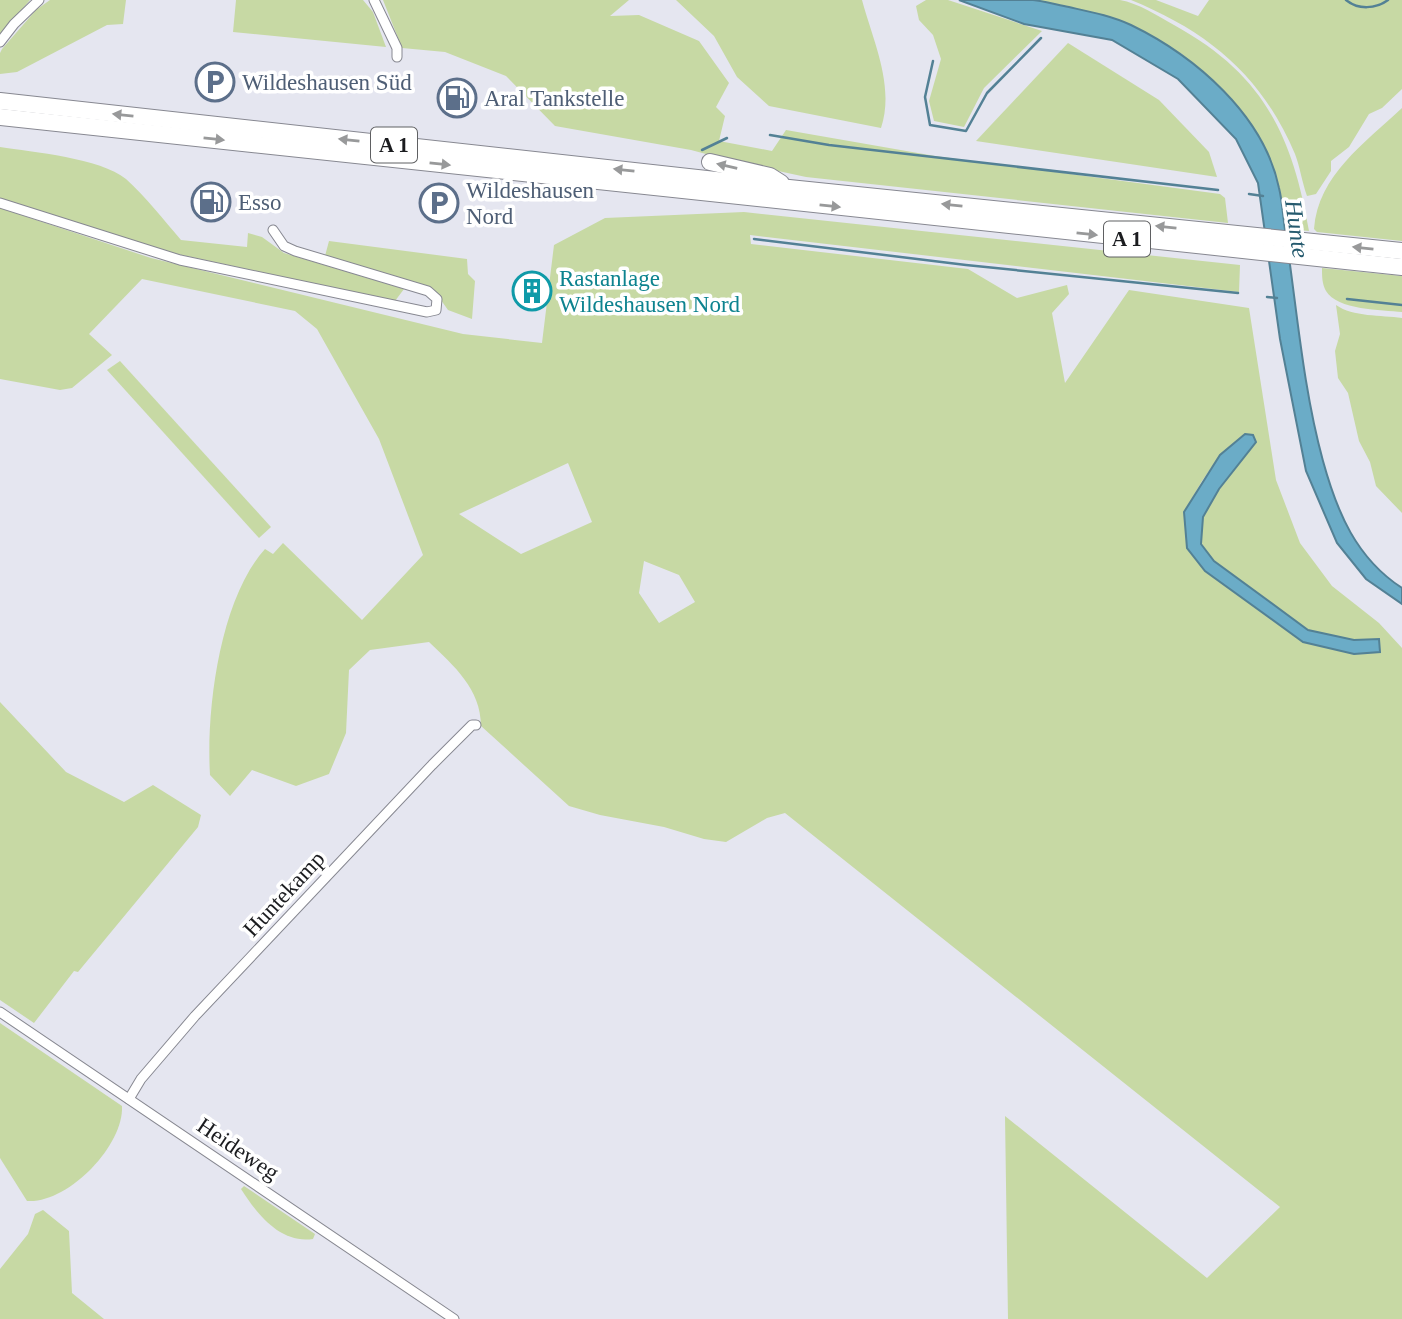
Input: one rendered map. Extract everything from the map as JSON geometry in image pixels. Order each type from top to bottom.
[{"type":"highway","name":"A 1","points":[[0,101],[789,188],[1234,243]]},
{"type":"highway","name":"A 1","points":[[0,117],[1325,252],[1402,267]]},
{"type":"highway","points":[[710,162],[770,176],[789,188]]},
{"type":"highway","name":"A 1","points":[[1325,252],[1402,251]]},
{"type":"street","points":[[0,43],[14,24],[39,0]]},
{"type":"street","points":[[374,0],[397,48],[397,57]]},
{"type":"street","points":[[0,203],[180,260],[427,313],[436,310],[437,299],[428,291],[295,251],[284,246],[273,230]]},
{"type":"street","name":"Huntekamp","points":[[129,1099],[141,1079],[195,1016],[432,765],[472,725],[476,725]]},
{"type":"street","name":"Heideweg","points":[[0,1012],[454,1319]]},
{"type":"green space","points":[[0,0],[30,0],[0,36]]},
{"type":"green space","points":[[50,0],[126,0],[123,24],[107,25],[17,72],[0,74],[2,49],[36,10]]},
{"type":"green space","points":[[236,0],[363,0],[373,12],[386,47],[233,32]]},
{"type":"green space","points":[[383,0],[629,0],[610,16],[639,15],[699,41],[729,83],[716,107],[725,116],[719,141],[772,151],[786,130],[935,156],[1220,194],[1225,198],[1228,223],[806,177],[691,150],[555,126],[506,76],[445,52],[402,48]]},
{"type":"green space","points":[[676,0],[862,0],[884,80],[885,112],[881,128],[769,106],[737,77],[714,36]]},
{"type":"green space","points":[[926,0],[948,0],[1042,31],[984,88],[964,127],[934,121],[929,101],[941,59],[933,35],[919,20],[916,6]]},
{"type":"green space","points":[[1034,0],[1127,2],[1174,25],[1205,44],[1230,64],[1251,86],[1282,136],[1302,196],[1309,231],[1285,229],[1279,188],[1261,139],[1182,54],[1129,24],[1095,13]]},
{"type":"green space","points":[[1131,0],[1156,0],[1198,16],[1209,0],[1402,0],[1402,89],[1382,108],[1369,114],[1349,147],[1331,161],[1331,171],[1316,194],[1307,196],[1295,154],[1282,126],[1249,79],[1208,42],[1185,27]]},
{"type":"green space","points":[[1068,43],[1159,100],[1209,152],[1217,177],[976,141]]},
{"type":"green space","points":[[1402,108],[1402,241],[1317,232],[1314,229],[1317,210],[1334,176],[1359,147]]},
{"type":"green space","points":[[0,147],[66,157],[114,172],[140,193],[181,240],[247,247],[248,233],[262,237],[284,253],[404,289],[395,301],[154,249],[0,199]]},
{"type":"green space","points":[[0,208],[151,258],[463,334],[542,343],[554,245],[605,218],[744,212],[1240,265],[1239,292],[750,235],[751,244],[968,269],[1017,298],[1067,285],[1069,294],[1052,313],[1065,383],[1129,290],[1249,308],[1276,480],[1300,543],[1332,586],[1379,623],[1402,648],[1402,1319],[1008,1319],[1005,1116],[1207,1278],[1280,1207],[785,813],[767,818],[726,842],[569,806],[481,726],[480,713],[471,689],[456,669],[429,642],[370,650],[349,670],[346,733],[329,774],[296,786],[252,770],[230,796],[210,775],[209,748],[214,688],[219,656],[237,596],[250,570],[265,549],[273,554],[283,543],[362,620],[423,555],[379,439],[317,329],[295,311],[142,279],[89,334],[112,355],[72,388],[60,390],[0,379]],"holes":[[[1256,442],[1219,489],[1203,517],[1201,544],[1214,561],[1308,630],[1355,641],[1379,639],[1353,654],[1303,642],[1187,548],[1184,512],[1220,455]],[[568,463],[592,522],[521,554],[459,514]],[[644,561],[679,575],[695,602],[659,623],[639,593]]]},
{"type":"green space","points":[[329,241],[467,259],[468,274],[475,281],[472,319],[448,310],[436,293],[325,256]]},
{"type":"green space","points":[[1322,268],[1402,276],[1402,312],[1361,308],[1340,302],[1326,291]]},
{"type":"green space","points":[[1336,305],[1359,314],[1402,318],[1402,513],[1376,486],[1370,462],[1359,441],[1348,393],[1338,378],[1335,351],[1340,334]]},
{"type":"green space","points":[[120,361],[271,527],[259,538],[107,370]]},
{"type":"green space","points":[[0,702],[66,772],[124,802],[153,785],[201,815],[198,827],[78,972],[74,971],[34,1023],[0,1000]]},
{"type":"green space","points":[[0,1023],[122,1106],[114,1138],[90,1170],[59,1193],[43,1199],[27,1201],[0,1158]]},
{"type":"green space","points":[[244,1186],[315,1234],[313,1239],[290,1237],[280,1232],[262,1217],[247,1199],[241,1189]]},
{"type":"green space","points":[[43,1210],[69,1231],[72,1293],[104,1319],[0,1319],[0,1269],[28,1234],[35,1214]]},
{"type":"water","points":[[959,0],[1037,0],[1098,14],[1131,25],[1179,53],[1202,71],[1223,91],[1259,136],[1271,161],[1279,188],[1305,377],[1329,480],[1350,532],[1372,563],[1402,588],[1402,604],[1366,579],[1337,543],[1306,471],[1280,339],[1258,183],[1236,139],[1178,79],[1112,40],[1024,24]]},
{"type":"water","points":[[1245,434],[1253,435],[1256,442],[1219,489],[1203,517],[1201,544],[1214,561],[1308,630],[1354,640],[1379,639],[1380,652],[1354,654],[1303,642],[1205,571],[1187,548],[1184,512],[1220,455]]},
{"type":"waterway","points":[[1346,0],[1367,7],[1388,0]]},
{"type":"waterway","points":[[933,61],[925,97],[930,125],[966,131],[987,93],[1041,38]]},
{"type":"waterway","points":[[770,135],[829,145],[1218,190]]},
{"type":"waterway","points":[[702,150],[727,138]]},
{"type":"waterway","points":[[1249,194],[1263,196]]},
{"type":"waterway","points":[[754,239],[966,265],[1238,293]]},
{"type":"waterway","points":[[1267,297],[1277,298]]},
{"type":"waterway","points":[[1347,299],[1402,305]]},
{"type":"place","name":"Wildeshausen Süd","points":[[215,82]]},
{"type":"place","name":"Aral Tankstelle","points":[[457,98]]},
{"type":"place","name":"Esso","points":[[211,202]]},
{"type":"place","name":"Wildeshausen Nord","points":[[439,203]]},
{"type":"place","name":"Rastanlage Wildeshausen Nord","points":[[532,291]]},
{"type":"water label","name":"Hunte","points":[[1297,229]]}]
